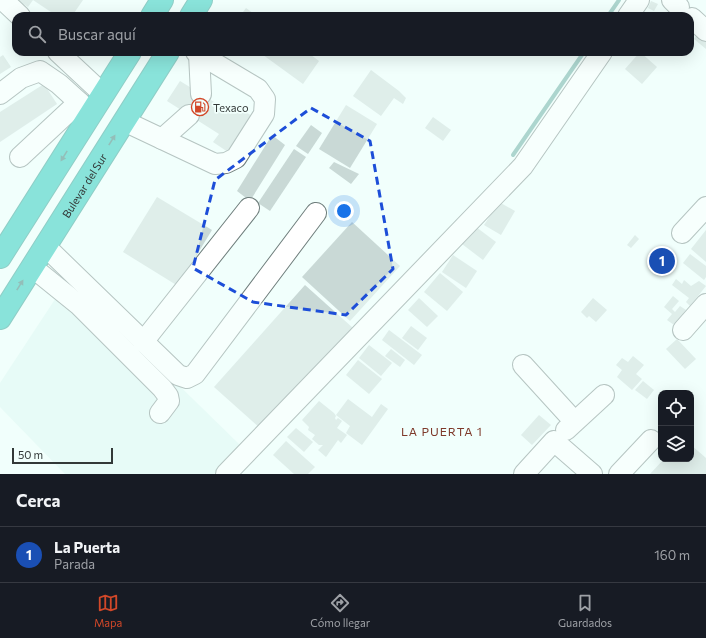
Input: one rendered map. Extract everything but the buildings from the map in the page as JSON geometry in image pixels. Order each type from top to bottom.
[{"type":"highway","points":[[154,12],[162,0]]},
{"type":"highway","points":[[194,12],[201,0]]},
{"type":"highway","points":[[0,257],[85,108],[103,94],[127,56]]},
{"type":"highway","name":"Bulevar del Sur","points":[[0,318],[165,56]]},
{"type":"street","points":[[4,0],[16,12]]},
{"type":"street","points":[[631,12],[639,0]]},
{"type":"street","points":[[62,56],[103,94]]},
{"type":"street","points":[[198,56],[201,94]]},
{"type":"street","points":[[124,121],[215,164],[226,163],[236,158],[264,114],[265,99],[258,89],[203,56]]},
{"type":"street","points":[[226,474],[523,166],[599,56]]},
{"type":"street","points":[[0,94],[21,78],[40,72],[59,84],[85,108],[20,157]]},
{"type":"street","points":[[162,139],[189,115]]},
{"type":"street","points":[[682,233],[706,206]]},
{"type":"street","points":[[143,342],[249,208]]},
{"type":"street","points":[[45,246],[178,375],[187,378],[195,374],[316,213]]},
{"type":"street","points":[[32,267],[79,305],[162,388],[168,396],[169,401],[160,413]]},
{"type":"street","points":[[683,330],[706,304]]},
{"type":"street","points":[[522,365],[574,421]]},
{"type":"street","points":[[524,474],[554,440],[604,394]]},
{"type":"street","points":[[554,440],[592,474]]},
{"type":"street","points":[[619,474],[650,440]]},
{"type":"highlighted area","points":[[311,108],[370,141],[393,269],[346,315],[253,302],[193,268],[215,180]]},
{"type":"shaded area","points":[[69,278],[241,446],[214,474],[65,474],[0,407],[0,383]]},
{"type":"waterway","points":[[611,12],[619,0]]},
{"type":"waterway","points":[[513,155],[581,56]]},
{"type":"place","name":"Texaco","points":[[200,107]]},
{"type":"place","name":"La Puerta","points":[[662,261]]},
{"type":"district","name":"LA PUERTA 1","points":[[442,431]]}]
